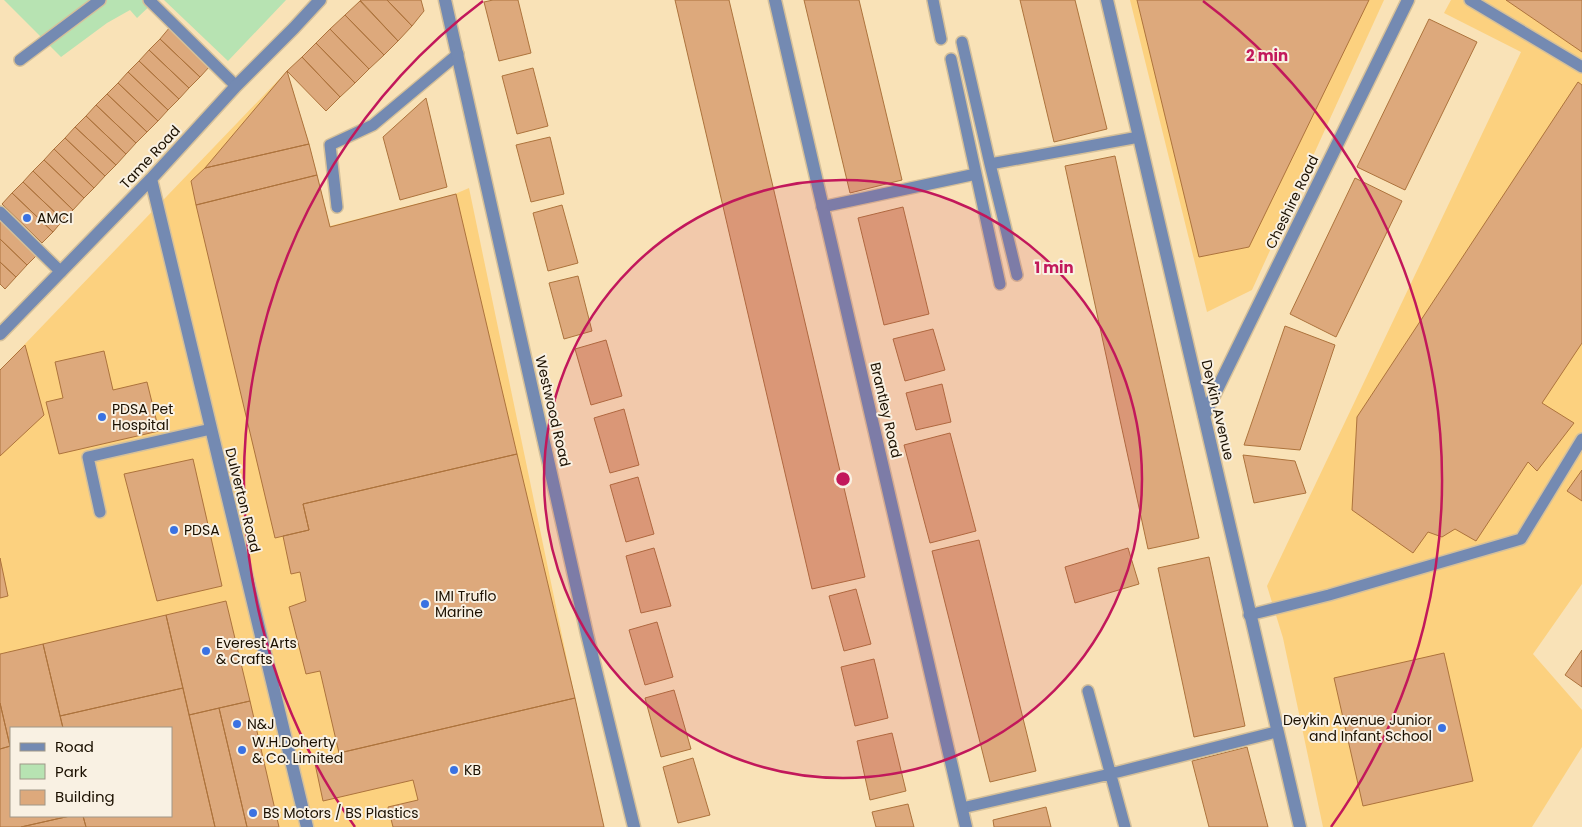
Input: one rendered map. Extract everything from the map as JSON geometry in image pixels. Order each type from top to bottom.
[{"type":"street","name":"Tame Road","points":[[0,334],[151,179],[236,86],[320,0]]},
{"type":"street","name":"Westwood Road","points":[[445,0],[587,634],[634,827]]},
{"type":"street","name":"Brantley Road","points":[[775,0],[966,827]]},
{"type":"street","name":"Deykin Avenue","points":[[1107,0],[1276,732],[1300,827]]},
{"type":"street","name":"Cheshire Road","points":[[1204,416],[1408,0]]},
{"type":"street","name":"Dulverton Road","points":[[151,179],[307,827]]},
{"type":"lane","points":[[20,60],[100,0]]},
{"type":"lane","points":[[149,0],[236,86]]},
{"type":"lane","points":[[933,0],[941,39]]},
{"type":"lane","points":[[1470,0],[1582,67]]},
{"type":"lane","points":[[962,42],[1017,276]]},
{"type":"lane","points":[[338,207],[330,145],[373,125],[458,54]]},
{"type":"lane","points":[[950,60],[1000,284]]},
{"type":"lane","points":[[990,164],[1139,137]]},
{"type":"lane","points":[[822,207],[976,174]]},
{"type":"lane","points":[[0,212],[61,272]]},
{"type":"lane","points":[[100,512],[88,457],[211,429]]},
{"type":"lane","points":[[1249,615],[1330,595],[1520,538],[1582,439]]},
{"type":"lane","points":[[1088,692],[1124,827]]},
{"type":"lane","points":[[962,808],[1110,774],[1276,732]]},
{"type":"shaded area","points":[[1130,0],[1384,0],[1252,290],[1207,312]]},
{"type":"shaded area","points":[[1451,0],[1582,0],[1582,584],[1533,654],[1582,710],[1582,747],[1532,827],[1323,827],[1283,638],[1267,586],[1521,52],[1444,13]]},
{"type":"shaded area","points":[[287,71],[309,144],[330,226],[455,194],[469,188],[575,698],[604,827],[0,827],[0,370]]},
{"type":"green space","points":[[4,0],[156,0],[137,18],[130,10],[107,23],[61,57]]},
{"type":"green space","points":[[164,0],[286,0],[228,61]]},
{"type":"building","points":[[360,0],[387,0],[412,26],[398,41]]},
{"type":"building","points":[[387,0],[421,0],[424,11],[412,26]]},
{"type":"building","points":[[518,0],[531,53],[499,61],[484,2]]},
{"type":"building","points":[[675,0],[729,0],[865,577],[812,589]]},
{"type":"building","points":[[804,0],[859,0],[902,180],[850,193]]},
{"type":"building","points":[[1020,0],[1075,0],[1107,129],[1054,142]]},
{"type":"building","points":[[1137,0],[1369,0],[1249,247],[1199,257]]},
{"type":"building","points":[[1506,0],[1582,0],[1582,52]]},
{"type":"building","points":[[360,1],[398,41],[384,55],[345,15]]},
{"type":"building","points":[[345,15],[384,55],[369,69],[330,29]]},
{"type":"building","points":[[1429,19],[1477,42],[1405,190],[1357,167]]},
{"type":"building","points":[[170,27],[210,66],[200,77],[160,39]]},
{"type":"building","points":[[330,29],[369,69],[355,83],[316,43]]},
{"type":"building","points":[[160,39],[200,77],[189,88],[149,50]]},
{"type":"building","points":[[316,43],[355,83],[340,97],[302,57]]},
{"type":"building","points":[[149,50],[189,88],[179,99],[139,61]]},
{"type":"building","points":[[302,57],[340,97],[326,111],[287,71]]},
{"type":"building","points":[[139,61],[179,99],[168,110],[128,72]]},
{"type":"building","points":[[533,68],[548,126],[517,134],[502,76]]},
{"type":"building","points":[[287,71],[309,144],[205,168]]},
{"type":"building","points":[[128,72],[168,110],[158,121],[118,83]]},
{"type":"building","points":[[1578,82],[1582,85],[1582,343],[1542,403],[1574,423],[1537,471],[1528,462],[1476,541],[1455,529],[1442,537],[1428,532],[1413,553],[1352,510],[1357,417]]},
{"type":"building","points":[[118,83],[158,121],[147,132],[107,94]]},
{"type":"building","points":[[107,94],[147,132],[136,143],[96,105]]},
{"type":"building","points":[[426,98],[447,187],[400,200],[383,137]]},
{"type":"building","points":[[96,105],[136,143],[126,154],[86,116]]},
{"type":"building","points":[[86,116],[126,154],[116,165],[75,127]]},
{"type":"building","points":[[75,127],[116,165],[105,176],[65,138]]},
{"type":"building","points":[[550,137],[564,194],[531,202],[516,145]]},
{"type":"building","points":[[65,138],[105,176],[94,188],[54,149]]},
{"type":"building","points":[[309,144],[317,175],[196,205],[191,181],[205,168]]},
{"type":"building","points":[[54,149],[94,188],[84,198],[44,160]]},
{"type":"building","points":[[1115,156],[1199,538],[1148,549],[1065,166]]},
{"type":"building","points":[[44,160],[84,198],[73,210],[33,171]]},
{"type":"building","points":[[33,171],[73,210],[63,220],[23,182]]},
{"type":"building","points":[[317,175],[330,227],[456,194],[517,454],[303,504],[309,530],[275,538],[196,205]]},
{"type":"building","points":[[1355,178],[1402,201],[1336,337],[1290,314]]},
{"type":"building","points":[[23,182],[63,220],[53,232],[12,193]]},
{"type":"building","name":"AMCI","points":[[12,193],[53,232],[42,243],[2,204]]},
{"type":"building","points":[[562,205],[578,263],[548,271],[533,213]]},
{"type":"building","points":[[903,207],[929,314],[884,325],[858,218]]},
{"type":"building","points":[[0,216],[38,254],[27,265],[0,239]]},
{"type":"building","points":[[0,239],[27,265],[16,277],[0,262]]},
{"type":"building","points":[[0,262],[16,277],[5,289],[0,284]]},
{"type":"building","points":[[578,276],[592,331],[564,339],[549,283]]},
{"type":"building","points":[[1285,326],[1335,345],[1300,450],[1244,445]]},
{"type":"building","points":[[933,329],[945,370],[905,381],[893,339]]},
{"type":"building","points":[[606,340],[622,396],[591,405],[575,349]]},
{"type":"building","points":[[25,345],[44,415],[0,456],[0,370]]},
{"type":"building","name":"PDSA Pet Hospital","points":[[104,351],[113,390],[147,382],[159,431],[59,454],[46,402],[63,398],[55,362]]},
{"type":"building","points":[[942,384],[951,422],[916,430],[906,393]]},
{"type":"building","points":[[624,409],[639,465],[610,473],[594,418]]},
{"type":"building","points":[[950,433],[976,531],[930,543],[904,445]]},
{"type":"building","name":"IMI Truflo Marine","points":[[517,454],[575,698],[339,753],[320,671],[306,674],[289,607],[306,601],[300,572],[291,574],[283,536],[309,530],[303,504]]},
{"type":"building","points":[[1243,455],[1295,461],[1306,493],[1254,503]]},
{"type":"building","name":"PDSA","points":[[193,459],[222,586],[157,601],[124,474]]},
{"type":"building","points":[[1582,470],[1582,501],[1567,491]]},
{"type":"building","points":[[638,477],[654,534],[626,542],[610,485]]},
{"type":"building","points":[[979,540],[1036,771],[990,782],[932,551]]},
{"type":"building","points":[[654,548],[671,606],[641,613],[626,556]]},
{"type":"building","points":[[1128,548],[1139,584],[1075,603],[1065,567]]},
{"type":"building","points":[[1209,557],[1245,726],[1194,737],[1158,568]]},
{"type":"building","points":[[0,558],[8,596],[0,598]]},
{"type":"building","points":[[856,589],[871,644],[844,651],[829,596]]},
{"type":"building","name":"Everest Arts & Crafts","points":[[226,601],[250,701],[189,715],[166,615]]},
{"type":"building","points":[[166,615],[183,688],[60,716],[43,644]]},
{"type":"building","points":[[657,622],[673,677],[645,685],[629,630]]},
{"type":"building","points":[[43,644],[63,727],[10,727],[10,746],[0,703],[0,654]]},
{"type":"building","points":[[1582,650],[1582,687],[1565,675]]},
{"type":"building","name":"Deykin Avenue Junior and Infant School","points":[[1444,653],[1473,781],[1363,806],[1334,678]]},
{"type":"building","points":[[874,659],[888,718],[855,726],[841,667]]},
{"type":"building","points":[[183,688],[215,827],[86,827],[83,817],[172,817],[172,727],[63,727],[60,716]]},
{"type":"building","points":[[674,690],[691,749],[661,757],[645,698]]},
{"type":"building","name":"KB","points":[[575,698],[604,827],[393,827],[388,807],[418,800],[413,780],[323,801],[314,759]]},
{"type":"building","points":[[250,701],[279,827],[247,827],[219,708]]},
{"type":"building","points":[[0,703],[10,746],[0,749]]},
{"type":"building","points":[[219,708],[247,827],[215,827],[189,715]]},
{"type":"building","points":[[892,733],[906,791],[870,800],[857,741]]},
{"type":"building","points":[[10,746],[10,817],[66,817],[21,827],[0,827],[0,749]]},
{"type":"building","points":[[1247,747],[1268,827],[1209,827],[1192,761]]},
{"type":"building","points":[[693,758],[710,815],[678,823],[663,767]]},
{"type":"building","points":[[908,804],[914,827],[876,827],[872,812]]},
{"type":"building","points":[[1046,807],[1051,827],[994,827],[993,820]]},
{"type":"building","points":[[66,817],[83,817],[86,827],[21,827]]},
{"type":"place","name":"AMCI","points":[[27,218]]},
{"type":"place","name":"PDSA Pet Hospital","points":[[102,417]]},
{"type":"place","name":"PDSA","points":[[174,530]]},
{"type":"place","name":"IMI Truflo Marine","points":[[425,604]]},
{"type":"place","name":"Everest Arts & Crafts","points":[[206,651]]},
{"type":"place","name":"N&J","points":[[237,724]]},
{"type":"place","name":"Deykin Avenue Junior and Infant School","points":[[1442,728]]},
{"type":"place","name":"W.H.Doherty & Co. Limited","points":[[242,750]]},
{"type":"place","name":"KB","points":[[454,770]]},
{"type":"place","name":"BS Motors / BS Plastics","points":[[253,813]]}]
